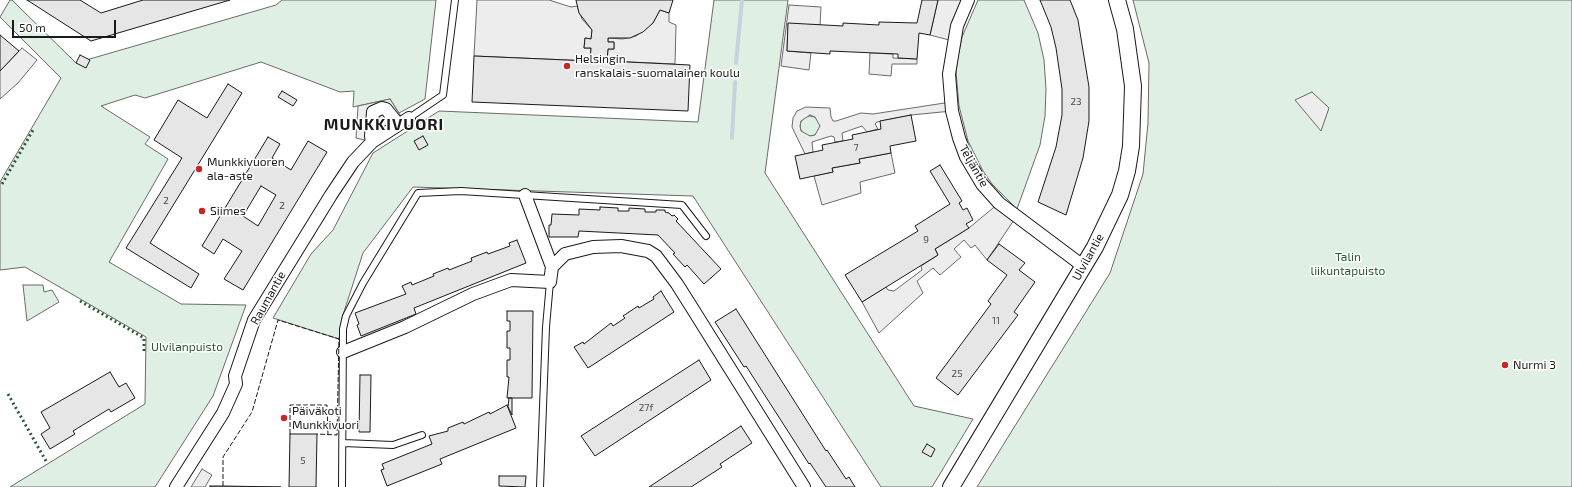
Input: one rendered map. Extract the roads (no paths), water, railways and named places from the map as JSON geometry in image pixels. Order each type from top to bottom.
[{"type":"street","name":"Teljäntie","points":[[968,0],[956,26],[949,74],[952,111],[958,138],[966,157],[982,184],[999,203],[1083,266]]},
{"type":"street","name":"Ulvilantie","points":[[951,487],[1083,266],[1120,195],[1131,146],[1134,106],[1132,64],[1117,0]]},
{"type":"street","points":[[372,142],[373,112],[382,108],[386,109],[398,124]]},
{"type":"street","name":"Raumantie","points":[[176,487],[223,413],[236,384],[235,376],[254,320],[353,162],[372,142],[409,118]]},
{"type":"street","points":[[343,352],[405,327],[474,294],[511,280],[550,282],[552,267],[525,195]]},
{"type":"street","points":[[552,267],[565,254],[593,248],[621,246],[648,251],[656,256],[678,284],[804,487]]},
{"type":"lane","points":[[409,118],[444,95],[455,0]]},
{"type":"lane","points":[[342,487],[343,329],[346,316],[362,283],[418,193],[461,192],[682,205],[706,236]]},
{"type":"lane","points":[[540,487],[546,327],[550,282]]},
{"type":"lane","points":[[343,443],[392,445],[422,435]]},
{"type":"waterway","points":[[736,63],[742,0]]},
{"type":"waterway","points":[[732,138],[735,82]]},
{"type":"place","name":"Helsingin ranskalais-suomalainen koulu","points":[[567,66]]},
{"type":"place","name":"Munkkivuoren ala-aste","points":[[199,169]]},
{"type":"place","name":"Siimes","points":[[202,211]]},
{"type":"place","name":"Nurmi 3","points":[[1505,365]]},
{"type":"place","name":"Päiväkoti Munkkivuori","points":[[284,418]]},
{"type":"district","name":"MUNKKIVUORI","points":[[384,125]]},
{"type":"park label","name":"Talin liikuntapuisto","points":[[1348,264]]},
{"type":"park label","name":"Ulvilanpuisto","points":[[187,347]]}]
